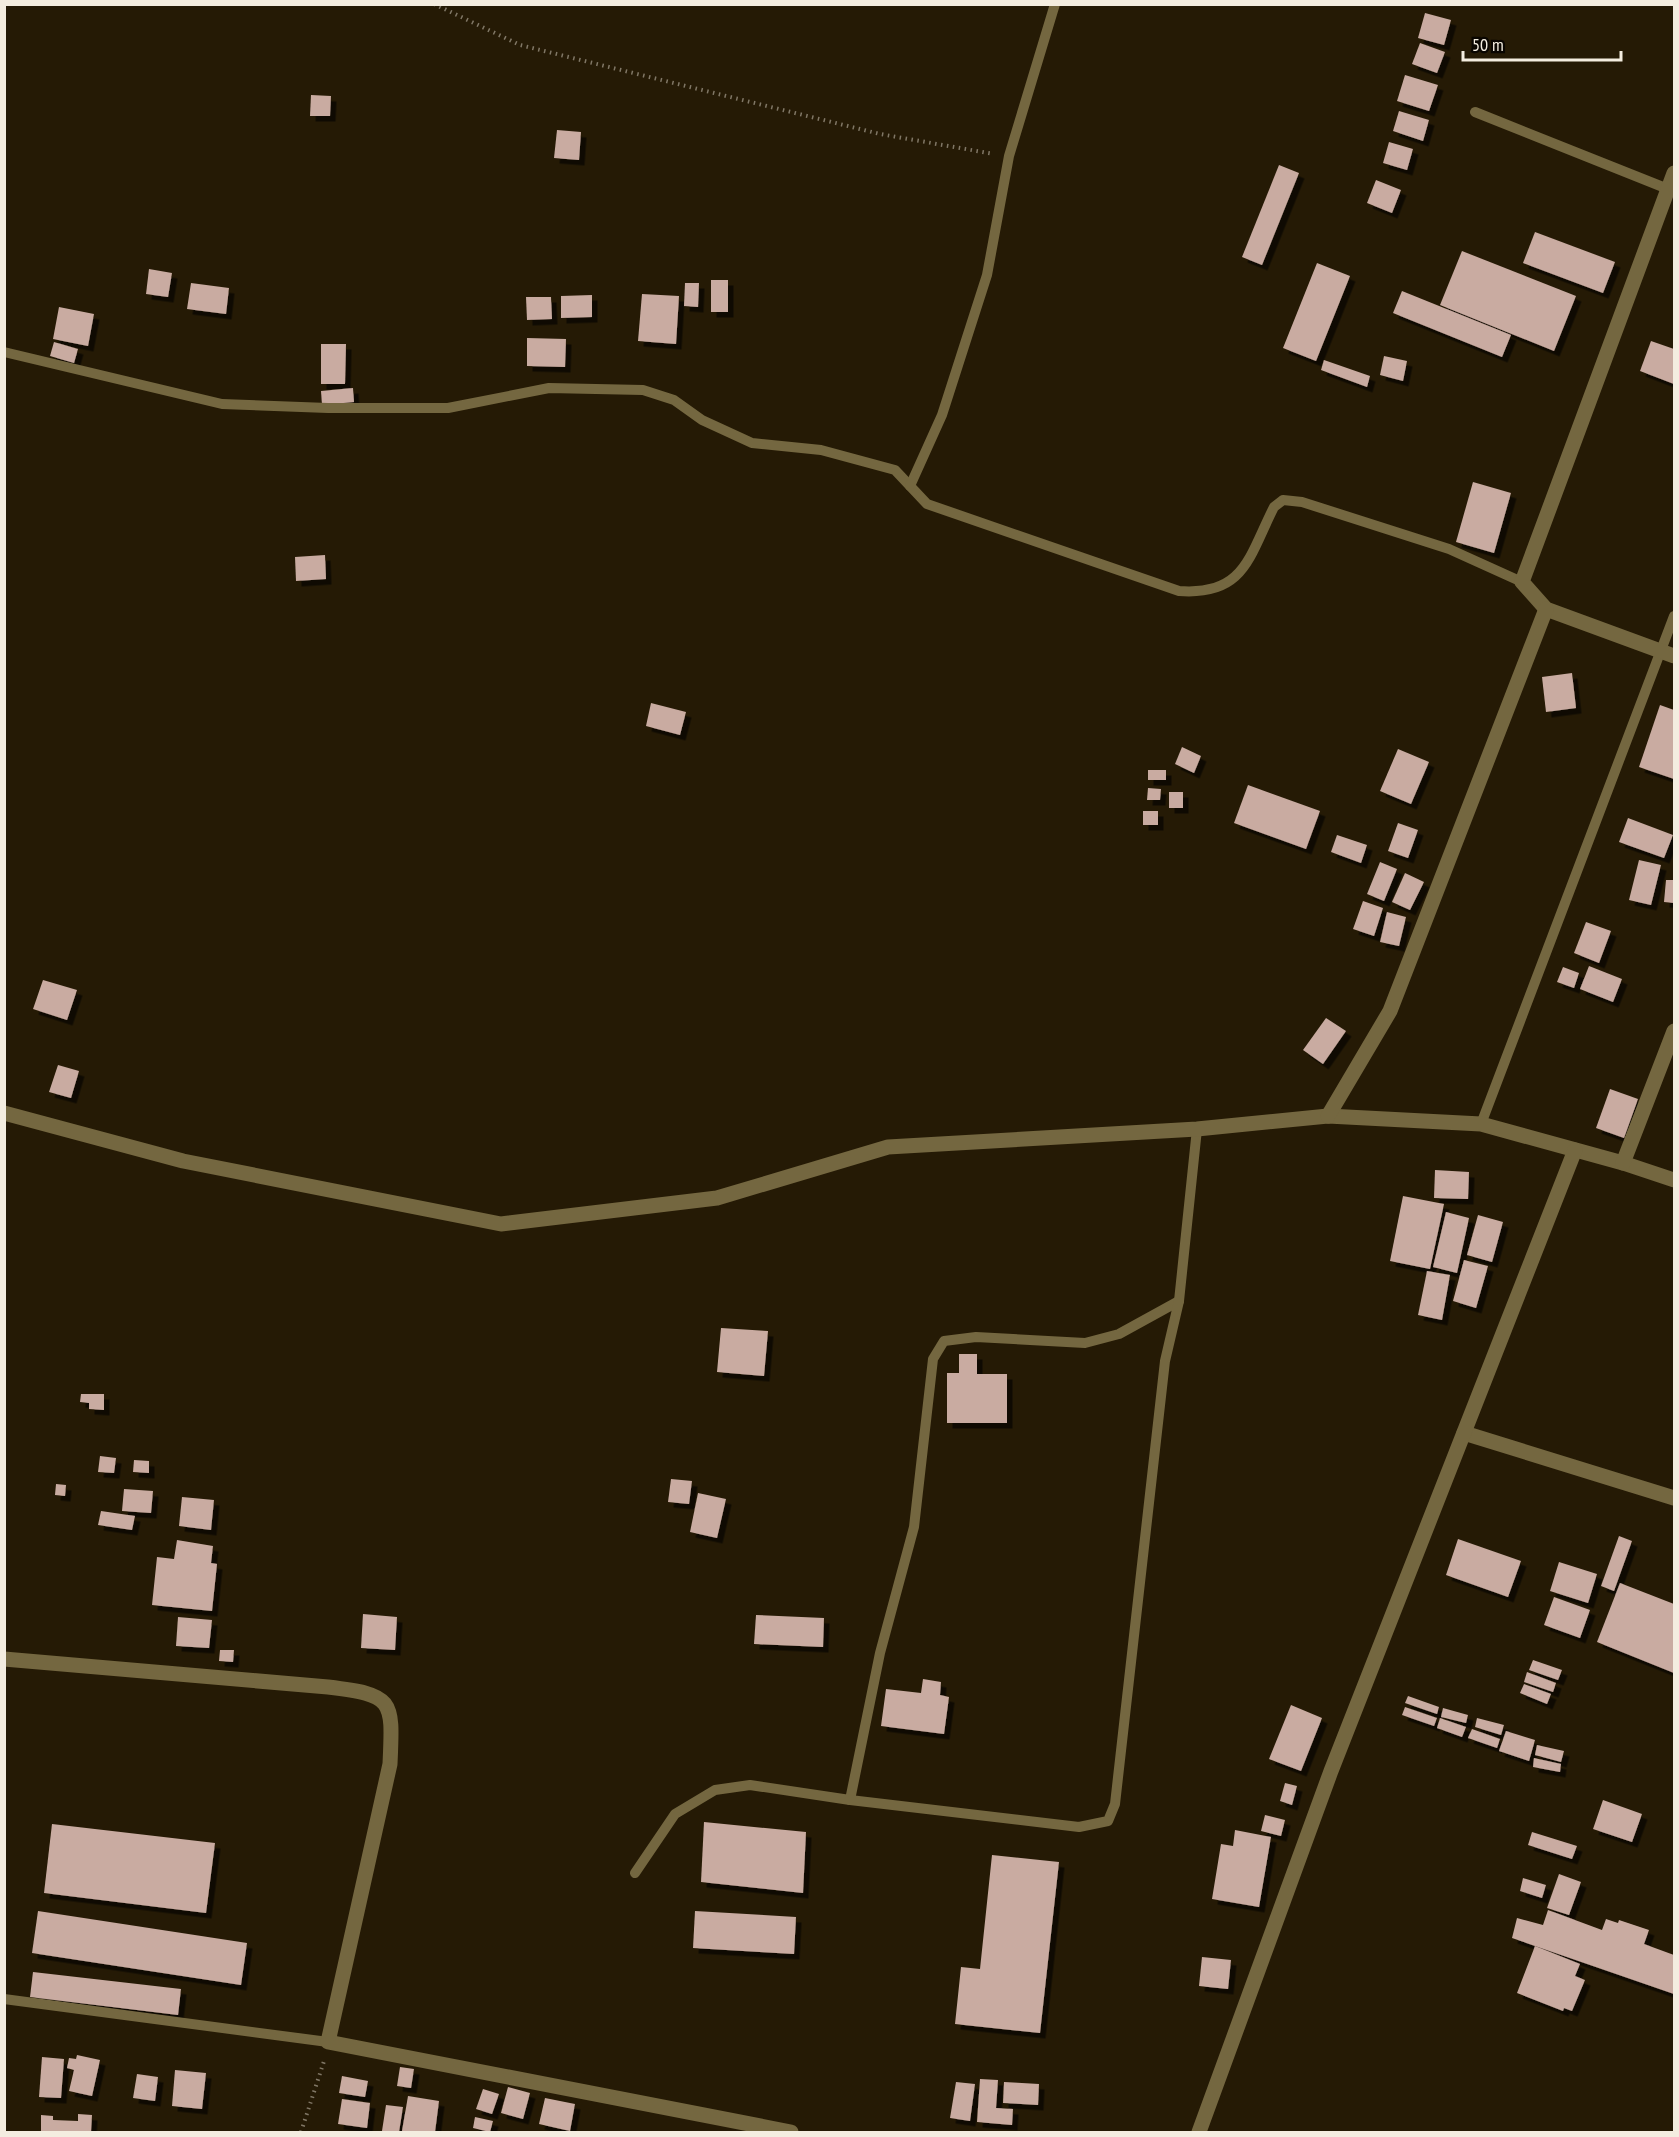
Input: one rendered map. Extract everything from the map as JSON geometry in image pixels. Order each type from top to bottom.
[{"type":"street","points":[[1668,653],[1546,609],[1521,582],[1674,173]]},
{"type":"street","points":[[1328,1116],[1390,1011],[1546,609]]},
{"type":"street","points":[[1623,1163],[1674,1032]]},
{"type":"street","points":[[4,1113],[183,1161],[501,1224],[717,1198],[888,1147],[1197,1129],[1328,1116],[1481,1124],[1623,1163],[1674,1180]]},
{"type":"street","points":[[1199,2133],[1331,1771],[1575,1150]]},
{"type":"street","points":[[1464,1433],[1674,1498]]},
{"type":"street","points":[[4,1659],[328,1687],[368,1692],[386,1702],[392,1717],[390,1764],[328,2042],[791,2133]]},
{"type":"lane","points":[[910,486],[942,415],[987,275],[1009,156],[1055,4]]},
{"type":"lane","points":[[1475,112],[1668,189]]},
{"type":"lane","points":[[4,352],[222,404],[328,408],[448,408],[549,388],[643,390],[675,400],[702,420],[752,444],[821,450],[895,470],[927,504],[1179,591],[1214,590],[1241,573],[1274,507],[1282,500],[1302,502],[1449,549],[1521,582]]},
{"type":"lane","points":[[1481,1124],[1668,653],[1674,616]]},
{"type":"lane","points":[[635,1873],[675,1814],[715,1790],[750,1785],[850,1800],[1079,1827],[1108,1821],[1115,1804],[1165,1361],[1179,1301],[1197,1129]]},
{"type":"lane","points":[[850,1800],[880,1653],[914,1527],[933,1359],[944,1341],[976,1337],[1085,1343],[1119,1334],[1179,1301]]},
{"type":"lane","points":[[4,2000],[328,2042]]},
{"type":"path","points":[[434,4],[520,45],[880,134],[1009,156]]},
{"type":"path","points":[[301,2133],[323,2067],[328,2042]]},
{"type":"building","points":[[1425,13],[1451,20],[1444,45],[1418,38]]},
{"type":"building","points":[[1420,43],[1445,52],[1437,73],[1412,64]]},
{"type":"building","points":[[1405,75],[1438,85],[1429,111],[1397,101]]},
{"type":"building","points":[[311,95],[331,96],[330,116],[310,116]]},
{"type":"building","points":[[1399,111],[1429,120],[1423,141],[1393,131]]},
{"type":"building","points":[[557,130],[581,132],[579,160],[554,158]]},
{"type":"building","points":[[1389,142],[1413,149],[1407,170],[1383,163]]},
{"type":"building","points":[[1279,165],[1299,173],[1262,265],[1242,257]]},
{"type":"building","points":[[1376,180],[1401,190],[1392,213],[1367,203]]},
{"type":"building","points":[[1535,232],[1615,262],[1603,293],[1523,263]]},
{"type":"building","points":[[1462,251],[1576,296],[1554,351],[1440,305]]},
{"type":"building","points":[[1317,263],[1350,276],[1316,361],[1283,348]]},
{"type":"building","points":[[149,269],[172,273],[168,297],[146,294]]},
{"type":"building","points":[[711,280],[728,280],[728,312],[711,312]]},
{"type":"building","points":[[191,283],[229,288],[226,314],[187,309]]},
{"type":"building","points":[[685,283],[699,283],[698,307],[684,306]]},
{"type":"building","points":[[1402,291],[1511,335],[1502,357],[1393,313]]},
{"type":"building","points":[[642,294],[679,296],[676,344],[638,341]]},
{"type":"building","points":[[592,295],[592,317],[561,318],[561,296]]},
{"type":"building","points":[[526,297],[551,297],[552,319],[527,320]]},
{"type":"building","points":[[59,307],[94,314],[88,346],[53,339]]},
{"type":"building","points":[[527,338],[566,339],[565,367],[527,366]]},
{"type":"building","points":[[1651,341],[1674,349],[1674,384],[1640,371]]},
{"type":"building","points":[[54,342],[78,349],[74,363],[50,356]]},
{"type":"building","points":[[321,344],[346,344],[345,384],[321,384]]},
{"type":"building","points":[[1384,356],[1407,361],[1403,381],[1380,375]]},
{"type":"building","points":[[1324,360],[1370,376],[1367,387],[1321,370]]},
{"type":"building","points":[[353,388],[354,402],[322,405],[321,391]]},
{"type":"building","points":[[1473,482],[1511,493],[1494,553],[1456,542]]},
{"type":"building","points":[[325,555],[326,579],[296,581],[295,557]]},
{"type":"building","points":[[1572,673],[1576,708],[1546,712],[1542,677]]},
{"type":"building","points":[[651,703],[686,712],[680,735],[646,726]]},
{"type":"building","points":[[1660,705],[1674,710],[1674,779],[1639,767]]},
{"type":"building","points":[[1182,747],[1201,756],[1194,773],[1175,764]]},
{"type":"building","points":[[1398,749],[1429,762],[1411,804],[1380,791]]},
{"type":"building","points":[[1148,770],[1166,770],[1166,780],[1148,780]]},
{"type":"building","points":[[1248,785],[1320,811],[1306,849],[1234,823]]},
{"type":"building","points":[[1148,788],[1161,789],[1160,800],[1147,800]]},
{"type":"building","points":[[1169,792],[1183,792],[1183,808],[1169,808]]},
{"type":"building","points":[[1143,811],[1158,811],[1158,825],[1143,825]]},
{"type":"building","points":[[1628,818],[1673,835],[1664,858],[1619,842]]},
{"type":"building","points":[[1398,823],[1418,830],[1408,858],[1388,851]]},
{"type":"building","points":[[1337,835],[1367,845],[1361,863],[1331,852]]},
{"type":"building","points":[[1639,860],[1661,865],[1651,905],[1629,900]]},
{"type":"building","points":[[1380,862],[1397,869],[1384,901],[1367,894]]},
{"type":"building","points":[[1405,873],[1424,882],[1410,910],[1392,902]]},
{"type":"building","points":[[1666,880],[1674,880],[1674,903],[1664,902]]},
{"type":"building","points":[[1363,901],[1383,908],[1374,936],[1353,929]]},
{"type":"building","points":[[1387,912],[1406,917],[1399,946],[1380,942]]},
{"type":"building","points":[[1586,922],[1611,931],[1599,963],[1574,953]]},
{"type":"building","points":[[1589,966],[1622,979],[1613,1002],[1580,989]]},
{"type":"building","points":[[1563,967],[1579,973],[1574,988],[1557,982]]},
{"type":"building","points":[[43,980],[77,990],[67,1020],[33,1009]]},
{"type":"building","points":[[1326,1018],[1346,1031],[1323,1064],[1303,1050]]},
{"type":"building","points":[[58,1065],[79,1071],[71,1098],[49,1092]]},
{"type":"building","points":[[1610,1089],[1638,1099],[1624,1138],[1596,1128]]},
{"type":"building","points":[[1435,1170],[1469,1172],[1468,1199],[1434,1198]]},
{"type":"building","points":[[1403,1196],[1444,1204],[1430,1269],[1390,1261]]},
{"type":"building","points":[[1446,1212],[1469,1218],[1457,1273],[1433,1267]]},
{"type":"building","points":[[1478,1215],[1503,1222],[1492,1262],[1467,1255]]},
{"type":"building","points":[[1464,1260],[1488,1266],[1476,1308],[1453,1301]]},
{"type":"building","points":[[1427,1271],[1450,1275],[1442,1320],[1418,1315]]},
{"type":"building","points":[[721,1328],[768,1331],[764,1376],[717,1372]]},
{"type":"building","points":[[959,1354],[977,1354],[977,1374],[1007,1374],[1007,1423],[947,1423],[947,1373],[959,1373]]},
{"type":"building","points":[[81,1394],[104,1394],[104,1410],[89,1409],[89,1403],[80,1402]]},
{"type":"building","points":[[100,1456],[116,1458],[114,1473],[98,1472]]},
{"type":"building","points":[[134,1460],[149,1461],[149,1473],[133,1472]]},
{"type":"building","points":[[671,1479],[692,1481],[689,1504],[668,1502]]},
{"type":"building","points":[[56,1484],[66,1485],[65,1496],[55,1495]]},
{"type":"building","points":[[124,1489],[153,1491],[151,1513],[122,1511]]},
{"type":"building","points":[[698,1493],[726,1499],[717,1538],[690,1532]]},
{"type":"building","points":[[182,1497],[214,1500],[211,1530],[179,1526]]},
{"type":"building","points":[[101,1511],[135,1516],[132,1530],[98,1525]]},
{"type":"building","points":[[1619,1536],[1632,1541],[1614,1591],[1601,1586]]},
{"type":"building","points":[[1458,1539],[1521,1561],[1508,1597],[1446,1575]]},
{"type":"building","points":[[177,1540],[213,1546],[211,1563],[217,1564],[212,1611],[152,1605],[157,1557],[174,1559]]},
{"type":"building","points":[[1559,1562],[1597,1574],[1588,1603],[1550,1591]]},
{"type":"building","points":[[1620,1583],[1674,1604],[1674,1673],[1597,1642]]},
{"type":"building","points":[[1554,1597],[1590,1610],[1580,1638],[1544,1625]]},
{"type":"building","points":[[363,1614],[397,1617],[395,1650],[361,1648]]},
{"type":"building","points":[[756,1615],[824,1618],[823,1647],[754,1644]]},
{"type":"building","points":[[178,1617],[212,1620],[209,1648],[176,1646]]},
{"type":"building","points":[[220,1650],[234,1650],[233,1662],[219,1661]]},
{"type":"building","points":[[1533,1660],[1562,1670],[1558,1680],[1529,1670]]},
{"type":"building","points":[[1527,1672],[1556,1683],[1553,1692],[1524,1682]]},
{"type":"building","points":[[923,1679],[941,1682],[940,1695],[949,1697],[944,1734],[881,1726],[886,1689],[921,1693]]},
{"type":"building","points":[[1524,1684],[1551,1694],[1547,1704],[1520,1693]]},
{"type":"building","points":[[1408,1696],[1439,1707],[1437,1714],[1405,1703]]},
{"type":"building","points":[[1291,1705],[1322,1718],[1301,1771],[1269,1759]]},
{"type":"building","points":[[1405,1707],[1437,1718],[1434,1726],[1402,1715]]},
{"type":"building","points":[[1443,1708],[1468,1715],[1466,1723],[1441,1717]]},
{"type":"building","points":[[1440,1718],[1466,1727],[1462,1737],[1437,1728]]},
{"type":"building","points":[[1477,1718],[1504,1725],[1501,1735],[1475,1727]]},
{"type":"building","points":[[1472,1729],[1500,1739],[1497,1748],[1468,1738]]},
{"type":"building","points":[[1506,1731],[1535,1740],[1529,1761],[1499,1751]]},
{"type":"building","points":[[1537,1745],[1564,1751],[1561,1762],[1535,1755]]},
{"type":"building","points":[[1534,1758],[1561,1764],[1560,1772],[1533,1767]]},
{"type":"building","points":[[1285,1783],[1297,1786],[1292,1805],[1280,1801]]},
{"type":"building","points":[[1603,1800],[1642,1814],[1632,1842],[1593,1829]]},
{"type":"building","points":[[1265,1815],[1285,1820],[1281,1836],[1261,1831]]},
{"type":"building","points":[[704,1822],[806,1832],[803,1893],[701,1882]]},
{"type":"building","points":[[52,1824],[215,1843],[206,1913],[44,1893]]},
{"type":"building","points":[[1235,1830],[1271,1837],[1259,1907],[1212,1899],[1221,1844],[1233,1846]]},
{"type":"building","points":[[1532,1832],[1577,1846],[1572,1859],[1528,1845]]},
{"type":"building","points":[[992,1855],[1059,1862],[1040,2033],[955,2024],[961,1967],[980,1969]]},
{"type":"building","points":[[1559,1874],[1581,1882],[1569,1915],[1547,1908]]},
{"type":"building","points":[[1523,1878],[1546,1885],[1542,1898],[1520,1891]]},
{"type":"building","points":[[1548,1910],[1602,1930],[1606,1919],[1618,1923],[1619,1920],[1649,1930],[1644,1944],[1674,1955],[1674,1994],[1512,1938],[1517,1918],[1543,1925]]},
{"type":"building","points":[[38,1911],[247,1943],[241,1985],[32,1953]]},
{"type":"building","points":[[695,1911],[796,1917],[794,1954],[693,1948]]},
{"type":"building","points":[[1535,1946],[1580,1964],[1575,1976],[1585,1980],[1572,2011],[1564,2008],[1563,2011],[1517,1993]]},
{"type":"building","points":[[1202,1957],[1231,1960],[1228,1989],[1199,1986]]},
{"type":"building","points":[[33,1972],[181,1989],[178,2015],[30,1997]]},
{"type":"building","points":[[77,2055],[100,2060],[92,2096],[69,2091],[74,2070],[67,2068],[69,2058],[76,2059]]},
{"type":"building","points":[[42,2057],[64,2059],[61,2098],[39,2097]]},
{"type":"building","points":[[400,2067],[414,2069],[411,2088],[397,2086]]},
{"type":"building","points":[[175,2070],[206,2073],[202,2109],[172,2106]]},
{"type":"building","points":[[137,2074],[158,2077],[155,2101],[133,2098]]},
{"type":"building","points":[[342,2076],[368,2081],[365,2097],[339,2093]]},
{"type":"building","points":[[980,2079],[998,2080],[996,2108],[1013,2109],[1012,2125],[977,2122]]},
{"type":"building","points":[[956,2082],[975,2084],[970,2121],[950,2118]]},
{"type":"building","points":[[1004,2082],[1039,2084],[1038,2105],[1003,2103]]},
{"type":"building","points":[[508,2087],[530,2093],[523,2119],[501,2113]]},
{"type":"building","points":[[483,2089],[499,2094],[492,2114],[476,2109]]},
{"type":"building","points":[[408,2096],[439,2101],[435,2132],[402,2131]]},
{"type":"building","points":[[545,2098],[575,2104],[570,2131],[539,2124]]},
{"type":"building","points":[[342,2099],[370,2103],[367,2128],[338,2124]]},
{"type":"building","points":[[386,2105],[403,2107],[399,2132],[382,2131]]},
{"type":"building","points":[[78,2114],[92,2115],[91,2132],[41,2132],[41,2115],[53,2116],[53,2120],[78,2121]]},
{"type":"building","points":[[475,2117],[493,2121],[490,2132],[473,2128]]}]
